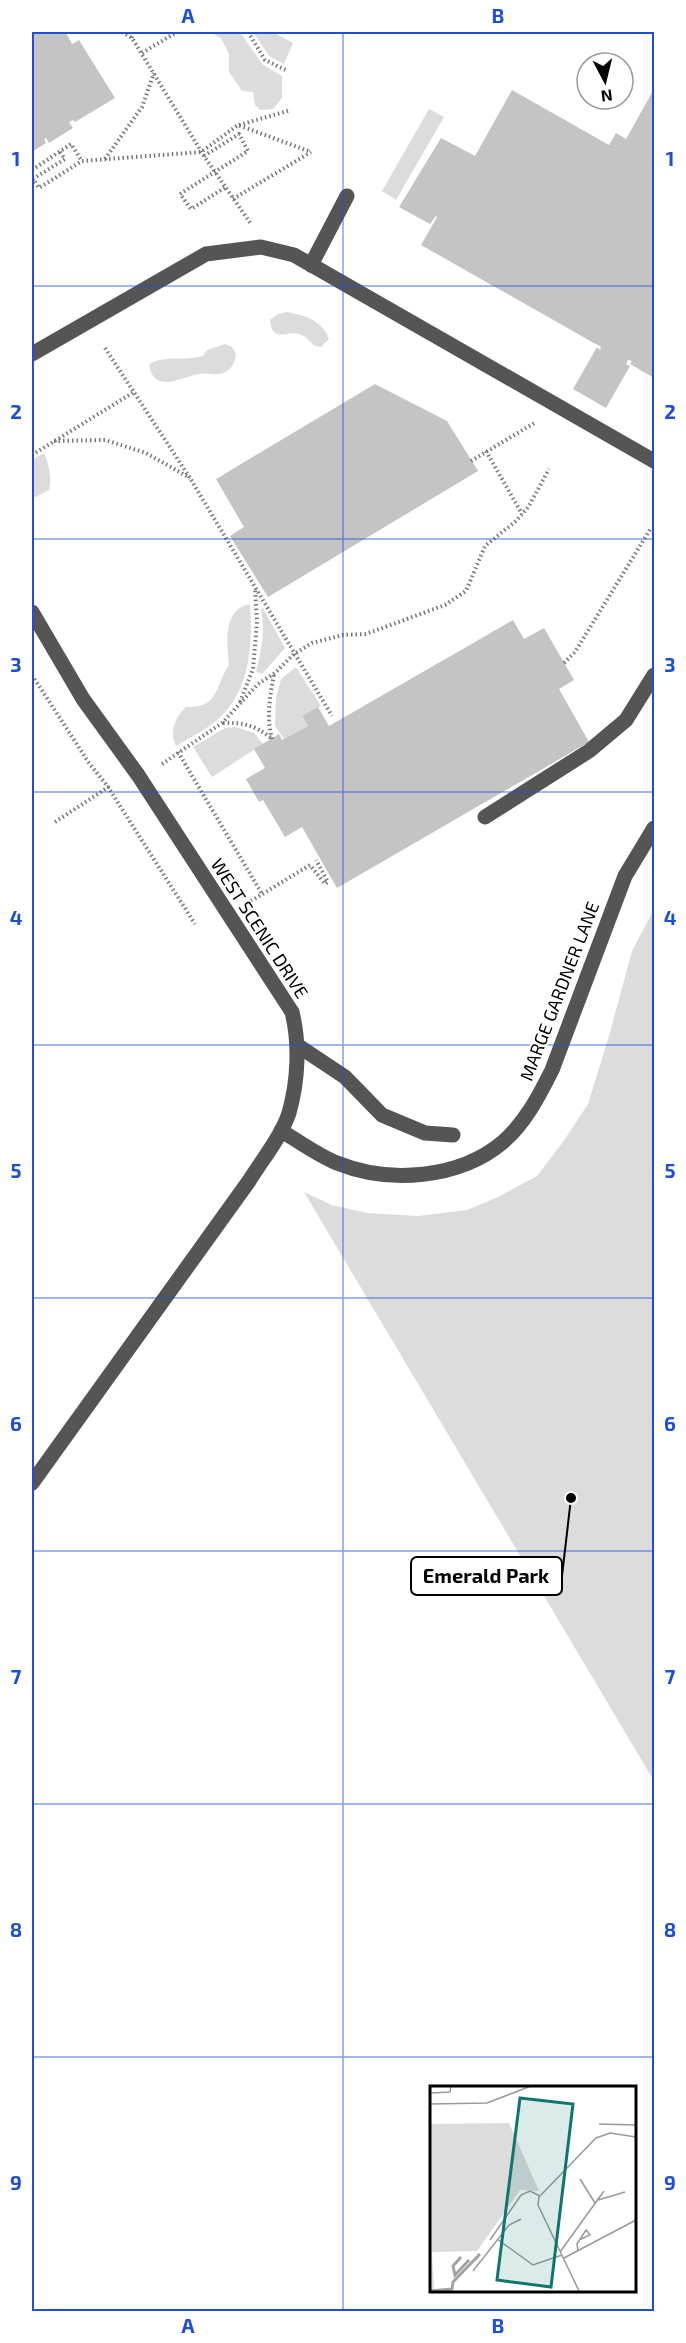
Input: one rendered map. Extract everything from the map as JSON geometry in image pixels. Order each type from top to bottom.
[{"type":"street","points":[[311,265],[347,196]]},
{"type":"street","points":[[32,354],[206,254],[261,248],[294,255],[654,461]]},
{"type":"street","name":"WEST SCENIC DRIVE","points":[[32,612],[83,699],[138,774],[292,1012],[297,1034],[295,1082],[289,1114],[280,1131],[249,1182],[32,1483]]},
{"type":"street","points":[[485,817],[589,751],[626,720],[654,675]]},
{"type":"street","name":"MARGE GARDNER LANE","points":[[280,1131],[334,1162],[381,1175],[432,1173],[460,1166],[485,1155],[504,1142],[524,1120],[548,1078],[625,876],[654,828]]},
{"type":"street","points":[[297,1045],[345,1077],[382,1115],[425,1133],[453,1135]]},
{"type":"path","points":[[122,32],[132,38],[202,154],[255,229]]},
{"type":"path","points":[[132,38],[133,32]]},
{"type":"path","points":[[142,53],[177,32]]},
{"type":"path","points":[[248,32],[265,60],[288,71]]},
{"type":"path","points":[[105,160],[142,107],[154,74]]},
{"type":"path","points":[[202,154],[238,125],[291,110]]},
{"type":"path","points":[[233,199],[311,152],[238,125]]},
{"type":"path","points":[[60,152],[65,159],[33,179],[39,188],[82,161],[202,154],[239,134],[248,151],[180,194],[191,209],[225,188]]},
{"type":"path","points":[[32,170],[71,144],[82,161]]},
{"type":"path","points":[[105,348],[190,478],[332,716]]},
{"type":"path","points":[[32,455],[134,392]]},
{"type":"path","points":[[471,461],[537,421]]},
{"type":"path","points":[[54,441],[105,440],[146,453],[190,478]]},
{"type":"path","points":[[486,451],[522,514]]},
{"type":"path","points":[[154,769],[222,723],[258,684],[274,674],[294,654],[312,643],[343,635],[366,634],[445,605],[466,591],[485,546],[529,506],[549,469]]},
{"type":"path","points":[[564,663],[576,652],[651,528]]},
{"type":"path","points":[[239,705],[253,669],[257,622],[255,588]]},
{"type":"path","points":[[222,723],[238,722],[252,726],[272,739],[269,729],[269,702],[274,674]]},
{"type":"path","points":[[32,675],[89,763],[111,785],[195,924]]},
{"type":"path","points":[[178,752],[262,894]]},
{"type":"path","points":[[55,822],[111,785]]},
{"type":"path","points":[[246,905],[310,864],[325,884],[328,882],[316,860]]},
{"type":"shaded area","points":[[203,32],[240,32],[262,64],[282,76],[282,98],[273,109],[260,110],[255,105],[253,92],[242,91],[229,72],[229,54],[221,38]]},
{"type":"shaded area","points":[[253,32],[273,32],[293,43],[284,64],[270,57]]},
{"type":"shaded area","points":[[429,109],[444,117],[396,200],[382,191]]},
{"type":"shaded area","points":[[286,312],[306,317],[317,323],[329,339],[321,347],[315,346],[299,334],[277,334],[271,327],[270,320]]},
{"type":"shaded area","points":[[225,344],[232,347],[236,354],[233,365],[223,373],[202,374],[162,382],[156,379],[149,364],[163,359],[203,356],[207,350]]},
{"type":"shaded area","points":[[44,453],[50,471],[49,490],[32,497],[32,460]]},
{"type":"shaded area","points":[[250,604],[250,652],[236,697],[216,721],[176,746],[173,730],[176,720],[186,707],[205,704],[215,695],[229,665],[227,638],[231,620],[241,607]]},
{"type":"shaded area","points":[[263,608],[285,648],[262,674],[256,671],[262,640],[261,609]]},
{"type":"shaded area","points":[[296,667],[321,706],[302,716],[308,726],[284,739],[275,726],[276,698],[281,679]]},
{"type":"shaded area","points":[[236,727],[254,733],[263,744],[212,777],[193,747],[225,728]]},
{"type":"shaded area","points":[[654,909],[654,1781],[304,1192],[332,1205],[367,1213],[418,1216],[467,1210],[496,1198],[537,1176],[588,1104],[632,951]]},
{"type":"building","points":[[32,32],[69,32],[66,33],[72,44],[79,40],[115,98],[75,122],[73,120],[69,122],[73,128],[49,143],[46,138],[44,139],[46,143],[32,152]]},
{"type":"building","points":[[654,89],[654,378],[630,364],[632,361],[628,360],[626,364],[630,366],[606,408],[573,389],[597,347],[600,350],[601,347],[421,245],[437,217],[430,224],[399,207],[441,138],[475,156],[512,90],[609,145],[616,133],[626,139]]},
{"type":"building","points":[[375,384],[447,421],[478,471],[268,597],[230,536],[244,527],[216,479]]},
{"type":"building","points":[[513,620],[524,639],[544,628],[574,680],[559,689],[589,742],[337,888],[302,827],[285,837],[263,800],[259,802],[246,779],[265,768],[254,749],[279,734],[282,740],[308,726],[302,716],[318,707],[329,726]]},
{"type":"place","name":"Emerald Park","points":[[571,1498]]}]
